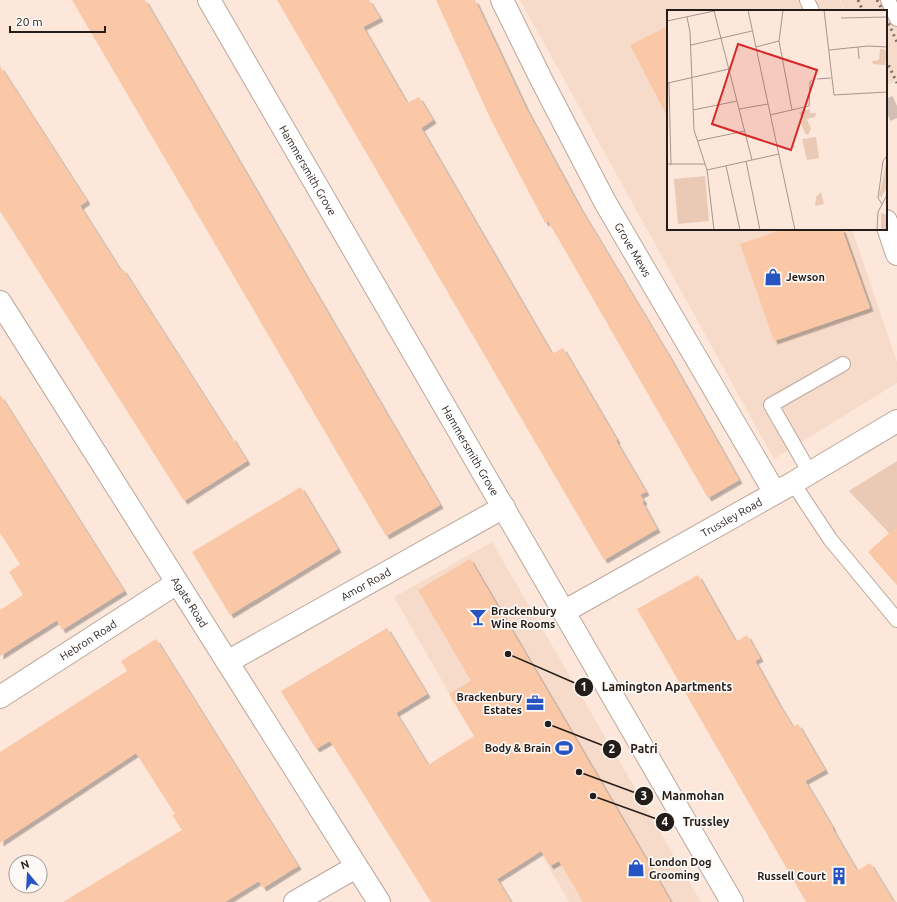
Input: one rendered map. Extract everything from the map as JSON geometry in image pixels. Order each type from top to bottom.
[{"type":"street","name":"Hammersmith Grove","points":[[209,0],[565,611],[732,902]]},
{"type":"street","name":"Grove Mews","points":[[502,0],[530,60],[604,202],[793,483]]},
{"type":"street","points":[[887,224],[897,254]]},
{"type":"street","name":"Agate Road","points":[[0,302],[378,902]]},
{"type":"street","name":"Trussley Road","points":[[565,611],[793,483],[897,421]]},
{"type":"street","name":"Amor Road","points":[[227,662],[504,507]]},
{"type":"street","name":"Hebron Road","points":[[0,697],[177,583]]},
{"type":"street","points":[[295,902],[356,867]]},
{"type":"lane","points":[[807,0],[812,10]]},
{"type":"lane","points":[[888,0],[897,18]]},
{"type":"lane","points":[[843,364],[771,406],[793,483],[830,539],[897,620]]},
{"type":"shaded area","points":[[520,0],[839,0],[844,10],[667,10],[667,230],[852,230],[897,362],[897,383],[774,459]]},
{"type":"shaded area","points":[[840,0],[892,0],[897,12],[897,80],[887,85],[887,10],[845,10]]},
{"type":"shaded area","points":[[897,461],[897,530],[889,533],[849,491]]},
{"type":"shaded area","points":[[492,542],[701,902],[569,902],[394,597]]},
{"type":"building","points":[[72,0],[145,0],[440,505],[386,536]]},
{"type":"building","points":[[277,0],[369,0],[380,18],[363,27],[407,103],[419,97],[433,120],[421,128],[552,354],[563,348],[646,492],[640,495],[644,501],[642,502],[657,529],[604,560]]},
{"type":"building","points":[[436,0],[475,0],[526,108],[579,206],[669,356],[739,480],[708,498],[548,221],[545,223],[491,120]]},
{"type":"building","points":[[667,26],[667,116],[630,45]]},
{"type":"building","points":[[0,66],[87,201],[80,206],[121,271],[123,269],[247,461],[184,501],[0,211]]},
{"type":"building","points":[[780,230],[842,230],[870,308],[774,341],[740,244]]},
{"type":"building","points":[[0,395],[124,591],[62,630],[57,620],[0,656],[0,610],[23,595],[9,572],[20,564],[0,533]]},
{"type":"building","points":[[301,487],[338,549],[230,615],[192,552]]},
{"type":"building","points":[[897,526],[897,585],[868,552]]},
{"type":"building","points":[[470,559],[671,902],[583,902],[559,861],[550,866],[541,851],[497,879],[511,902],[431,902],[330,741],[316,749],[281,691],[387,628],[427,694],[396,713],[428,765],[474,736],[449,694],[471,681],[418,590]]},
{"type":"building","points":[[698,575],[736,642],[747,635],[760,658],[755,661],[780,706],[793,727],[798,724],[825,770],[805,781],[857,871],[870,863],[894,902],[806,902],[637,609]]},
{"type":"building","points":[[156,639],[298,866],[263,888],[259,881],[225,902],[63,902],[182,830],[172,815],[175,814],[136,753],[0,843],[0,752],[127,671],[121,661]]},
{"type":"tunnel","points":[[887,111],[897,106]]},
{"type":"railway","points":[[858,0],[863,10]]},
{"type":"railway","points":[[877,0],[882,10]]},
{"type":"railway","points":[[887,20],[897,42]]},
{"type":"railway","points":[[887,62],[897,83]]},
{"type":"place","name":"Jewson","points":[[773,277]]},
{"type":"place","name":"Brackenbury Wine Rooms","points":[[478,617]]},
{"type":"place","name":"Lamington Apartments","points":[[508,654]]},
{"type":"place","name":"Brackenbury Estates","points":[[535,703]]},
{"type":"place","name":"Patri","points":[[548,724]]},
{"type":"place","name":"Body & Brain","points":[[564,748]]},
{"type":"place","name":"Manmohan","points":[[579,772]]},
{"type":"place","name":"Trussley","points":[[593,796]]},
{"type":"place","name":"London Dog Grooming","points":[[636,868]]},
{"type":"place","name":"Russell Court","points":[[839,876]]}]
